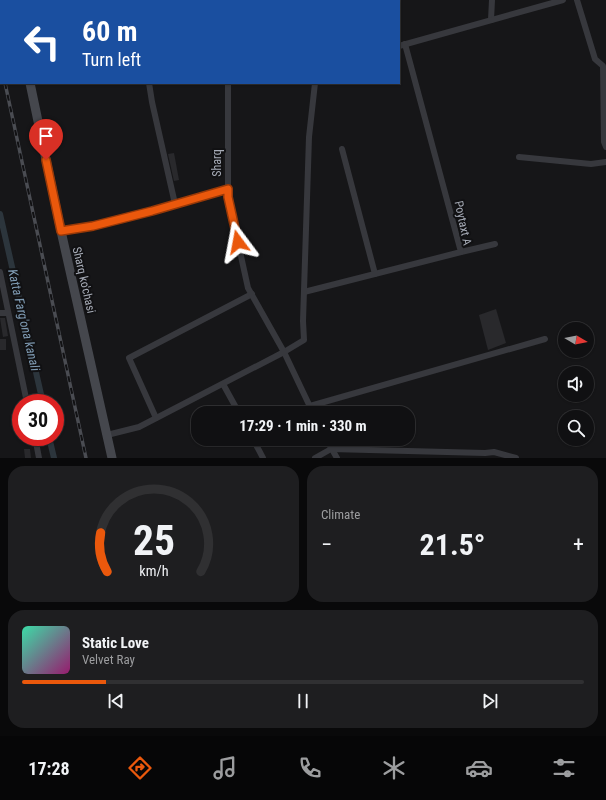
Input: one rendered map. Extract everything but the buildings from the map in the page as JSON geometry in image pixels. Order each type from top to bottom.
[{"type":"main road","name":"Sharq ko'chasi","points":[[30,84],[61,231],[112,458]]},
{"type":"street","points":[[491,20],[492,0]]},
{"type":"street","points":[[402,45],[563,0]]},
{"type":"street","points":[[577,0],[595,59],[603,66],[604,142],[606,147]]},
{"type":"street","name":"Poytaxt A","points":[[304,292],[461,252],[402,45]]},
{"type":"street","points":[[149,84],[175,204]]},
{"type":"street","name":"Sharq","points":[[228,84],[228,197],[248,288],[284,352],[310,406]]},
{"type":"street","points":[[107,435],[139,427],[284,352],[304,340],[302,321],[309,138],[315,84]]},
{"type":"street","points":[[342,149],[375,274]]},
{"type":"street","points":[[519,158],[591,164],[606,162]]},
{"type":"street","points":[[61,231],[93,226],[228,189]]},
{"type":"street","points":[[461,252],[495,244]]},
{"type":"street","points":[[0,272],[26,394]]},
{"type":"street","points":[[156,418],[129,358],[252,294]]},
{"type":"street","points":[[0,313],[8,313]]},
{"type":"street","points":[[310,406],[545,339]]},
{"type":"street","points":[[223,384],[235,406]]},
{"type":"street","points":[[37,446],[39,458]]},
{"type":"street","points":[[257,446],[263,458]]},
{"type":"street","points":[[330,446],[336,458]]},
{"type":"street","points":[[315,458],[331,449],[485,456],[494,452],[516,458]]},
{"type":"waterway","name":"Katta Farg'ona kanali","points":[[0,214],[41,394]]},
{"type":"waterway","name":"Katta Farg'ona kanali","points":[[51,446],[54,458]]},
{"type":"railway","points":[[5,84],[86,458]]},
{"type":"route","points":[[46,160],[61,231],[93,226],[228,189],[228,197],[238,242]]}]
